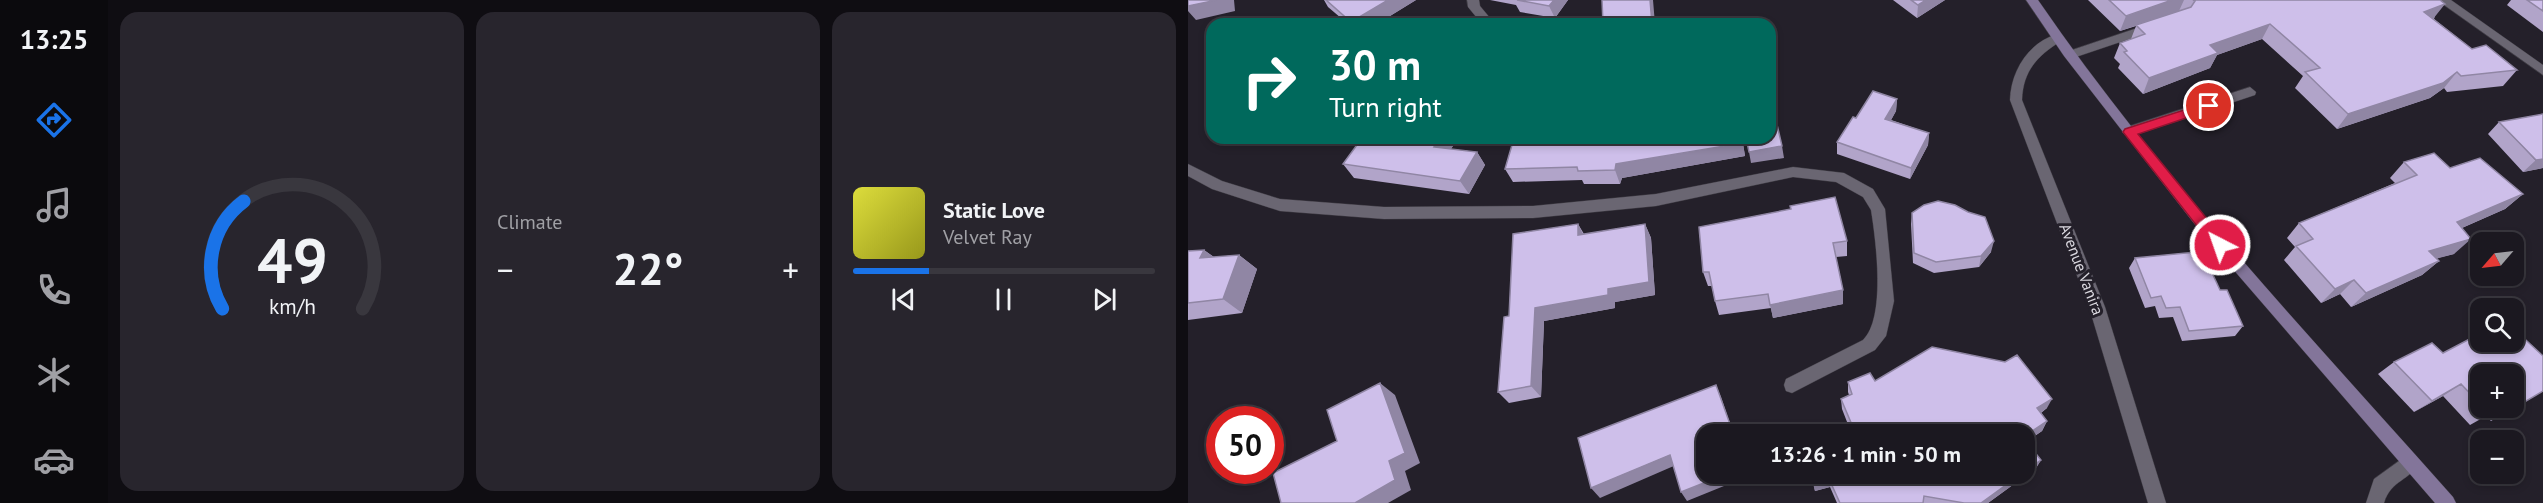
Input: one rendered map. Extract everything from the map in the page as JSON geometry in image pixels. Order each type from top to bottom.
[{"type":"main road","points":[[2032,0],[2050,42],[2070,55],[2205,228],[2447,503]]},
{"type":"street","points":[[1473,0],[1474,7],[1484,18]]},
{"type":"street","points":[[2443,0],[2543,71]]},
{"type":"street","points":[[2070,55],[2169,21]]},
{"type":"street","name":"Avenue Vanira","points":[[2050,42],[2025,63],[2016,84],[2016,100],[2097,307],[2157,503]]},
{"type":"street","points":[[2130,132],[2250,92]]},
{"type":"street","points":[[1188,169],[1217,184],[1280,205],[1407,213],[1533,212],[1656,200],[1794,172],[1839,177],[1868,194],[1878,209],[1882,230],[1886,301],[1881,326],[1878,336],[1869,345],[1792,385]]},
{"type":"street","points":[[2375,503],[2380,485],[2410,462]]},
{"type":"building","points":[[1188,0],[1217,0],[1188,6]]},
{"type":"building","points":[[1326,0],[1388,0],[1358,18],[1346,18]]},
{"type":"building","points":[[1517,0],[1554,0],[1549,6]]},
{"type":"building","points":[[1602,0],[1650,0],[1652,18],[1603,18]]},
{"type":"building","points":[[1911,0],[1926,0],[1918,5]]},
{"type":"building","points":[[2109,0],[2172,0],[2126,16]]},
{"type":"building","points":[[2193,0],[2440,0],[2445,4],[2424,12],[2472,49],[2486,45],[2517,70],[2461,76],[2457,72],[2443,83],[2348,114],[2305,72],[2320,68],[2270,24],[2210,45],[2218,53],[2149,78],[2124,52],[2127,51],[2120,43],[2145,34],[2136,25],[2191,7],[2195,1]]},
{"type":"building","points":[[2527,0],[2543,0],[2543,11]]},
{"type":"building","points":[[1873,91],[1897,99],[1885,119],[1929,133],[1911,168],[1837,142]]},
{"type":"building","points":[[2543,114],[2543,159],[2536,160],[2499,122]]},
{"type":"building","points":[[1776,120],[1782,146],[1749,152],[1747,144],[1776,144]]},
{"type":"building","points":[[1358,144],[1436,144],[1434,147],[1477,152],[1460,181],[1343,164]]},
{"type":"building","points":[[1512,144],[1737,144],[1616,164],[1615,170],[1578,171],[1577,167],[1505,169]]},
{"type":"building","points":[[2434,153],[2450,168],[2480,158],[2523,194],[2457,222],[2470,239],[2429,251],[2439,261],[2366,293],[2354,280],[2335,289],[2296,246],[2313,239],[2299,223],[2417,175],[2404,162]]},
{"type":"building","points":[[1835,197],[1847,241],[1833,243],[1843,290],[1770,305],[1768,294],[1715,301],[1709,272],[1703,272],[1699,227],[1791,209],[1790,206]]},
{"type":"building","points":[[1938,201],[1985,217],[1994,241],[1981,256],[1936,262],[1914,253],[1912,213],[1924,205]]},
{"type":"building","points":[[1578,224],[1578,235],[1645,224],[1649,282],[1608,289],[1608,295],[1535,308],[1531,386],[1498,392],[1504,317],[1509,316],[1513,234]]},
{"type":"building","points":[[1204,250],[1200,258],[1239,255],[1223,299],[1188,303],[1188,251]]},
{"type":"building","points":[[2196,252],[2201,265],[2208,264],[2220,290],[2227,290],[2243,326],[2189,331],[2180,307],[2166,308],[2161,296],[2151,298],[2135,258]]},
{"type":"building","points":[[2524,338],[2543,356],[2543,391],[2524,402],[2524,364],[2470,364],[2470,393],[2461,384],[2432,401],[2394,362],[2432,343],[2443,353],[2470,339],[2470,352],[2524,352]]},
{"type":"building","points":[[1932,347],[2005,362],[2017,355],[2052,399],[2037,408],[2047,421],[2035,429],[2035,424],[1852,424],[1841,399],[1852,394],[1848,382],[1870,373],[1875,381]]},
{"type":"building","points":[[1380,383],[1405,453],[1389,461],[1395,480],[1355,503],[1281,503],[1276,484],[1284,484],[1284,468],[1337,441],[1327,410]]},
{"type":"building","points":[[1716,385],[1730,424],[1696,424],[1696,484],[1701,484],[1681,492],[1670,455],[1591,488],[1578,438]]},
{"type":"building","points":[[2035,452],[2041,460],[2035,464]]},
{"type":"building","points":[[1831,484],[2007,484],[1981,503],[1964,503],[1924,496],[1923,503],[1840,503]]},
{"type":"route","points":[[2209,106],[2130,132],[2220,245]]}]
